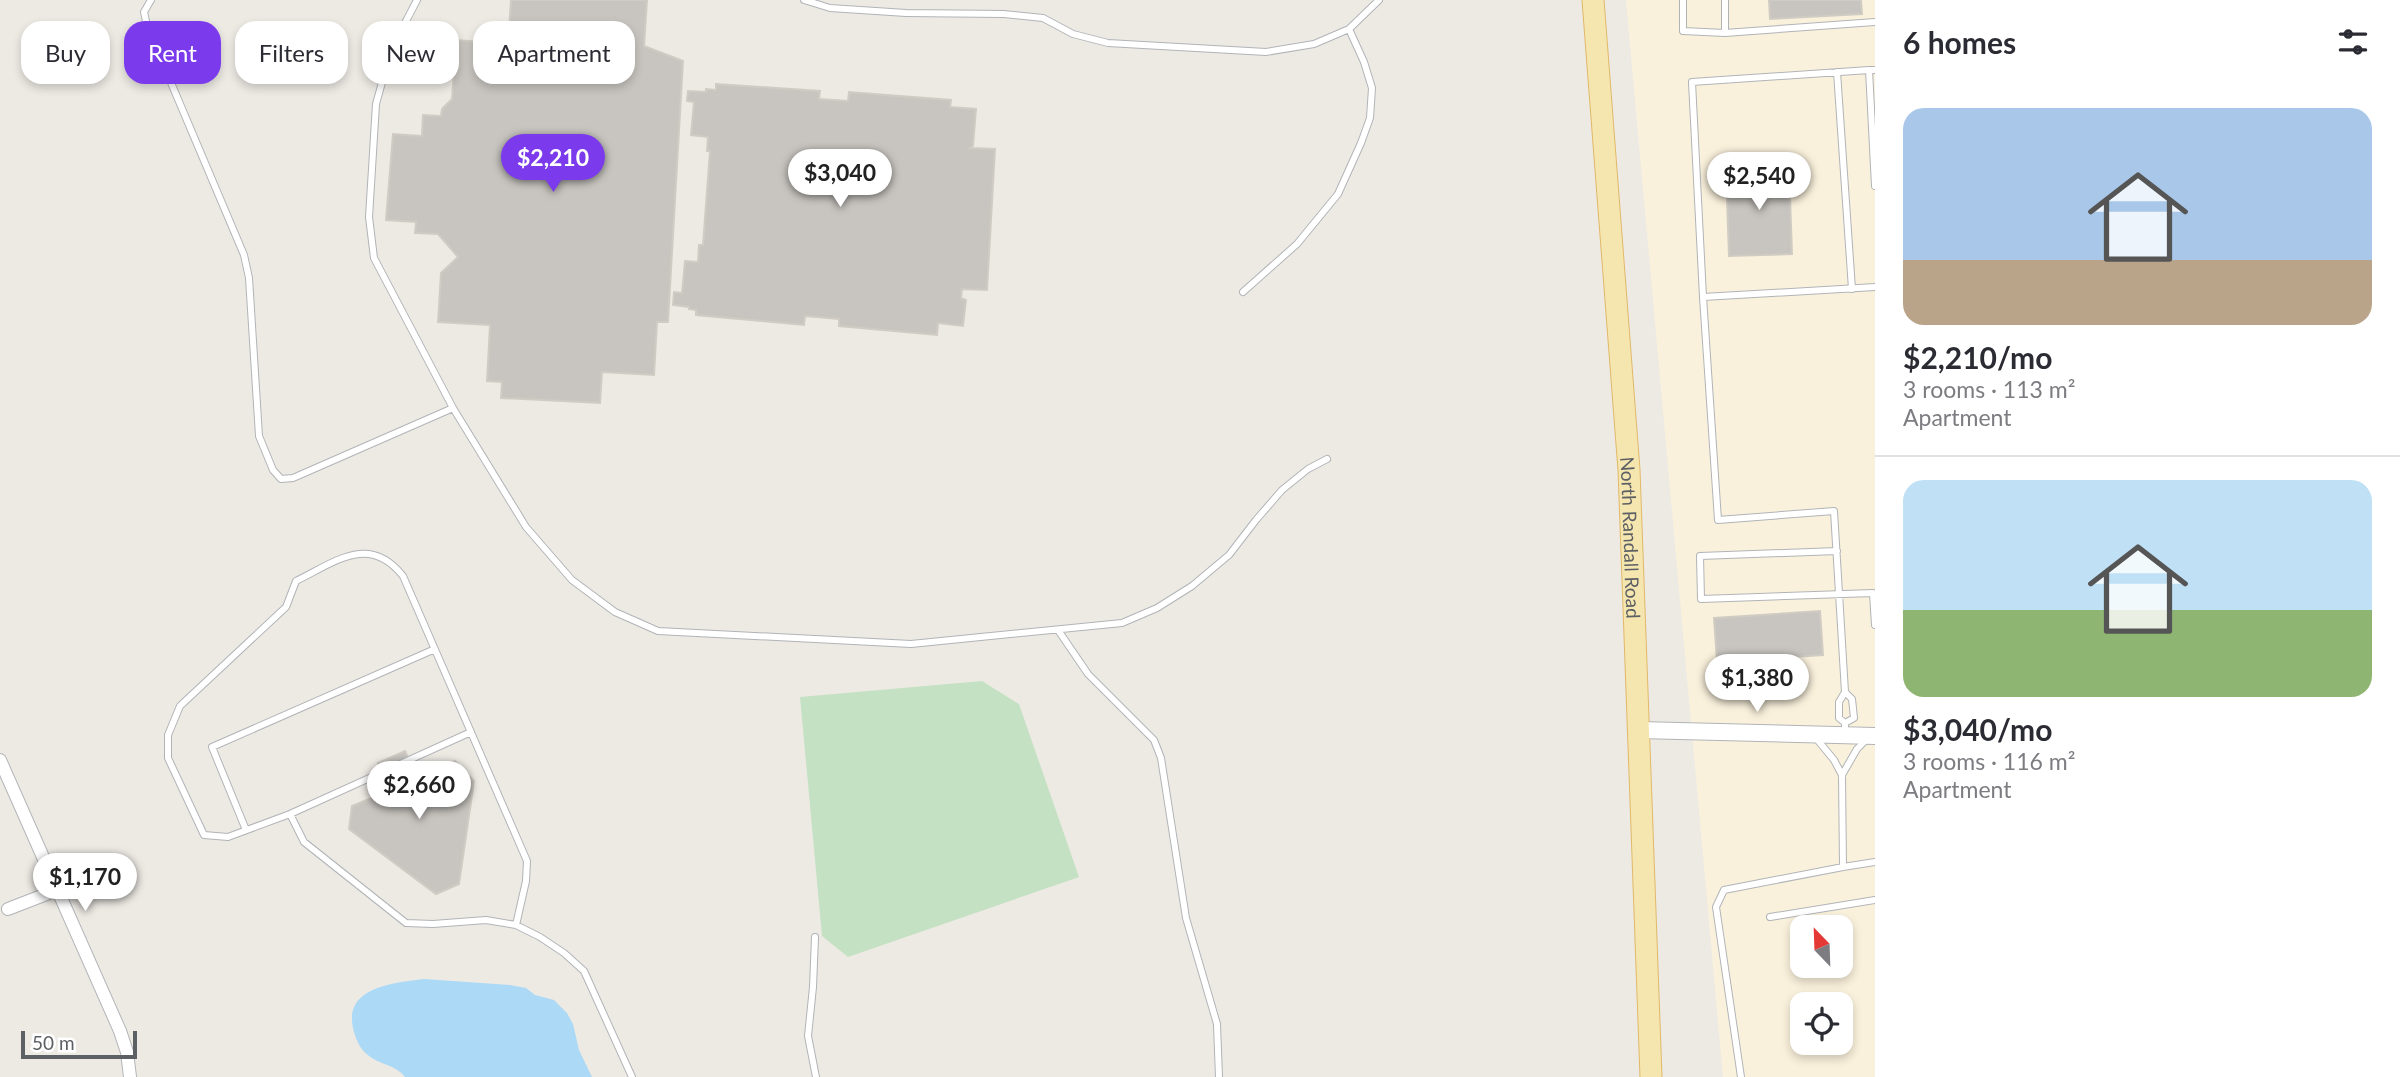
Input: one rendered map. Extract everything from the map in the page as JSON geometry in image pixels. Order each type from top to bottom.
[{"type":"main road","name":"North Randall Road","points":[[1593,0],[1629,470],[1651,1077]]},
{"type":"street","points":[[1639,730],[1813,734],[1845,729],[1873,736]]},
{"type":"street","points":[[0,760],[120,1031],[127,1052],[130,1077]]},
{"type":"street","points":[[8,909],[57,890]]},
{"type":"lane","points":[[150,0],[144,12],[147,26],[244,255],[249,278],[259,436],[273,470],[281,479],[293,478],[453,408]]},
{"type":"lane","points":[[804,0],[830,8],[906,13],[1004,14],[1043,18],[1073,34],[1108,43],[1266,52],[1314,44],[1349,29],[1379,0]]},
{"type":"lane","points":[[1683,0],[1683,32],[1725,33],[1875,22]]},
{"type":"lane","points":[[1725,0],[1725,33]]},
{"type":"lane","points":[[418,2],[391,50],[376,104],[369,217],[374,258],[453,408],[526,527],[572,580],[615,612],[657,631],[911,644],[1122,623],[1157,608],[1192,586],[1229,555],[1282,490],[1308,469],[1327,459]]},
{"type":"lane","points":[[1243,292],[1297,244],[1338,194],[1361,143],[1370,118],[1372,88],[1349,29]]},
{"type":"lane","points":[[1845,692],[1852,699],[1854,718],[1845,729],[1839,718],[1839,702],[1845,692],[1834,511],[1718,520],[1692,82],[1872,70],[1875,186]]},
{"type":"lane","points":[[1837,72],[1852,289]]},
{"type":"lane","points":[[1703,297],[1875,287]]},
{"type":"lane","points":[[1837,551],[1700,556],[1701,599],[1873,593],[1875,625]]},
{"type":"lane","points":[[471,732],[290,814],[228,837],[204,835],[168,758],[168,735],[180,706],[286,607],[296,581],[349,555],[370,553],[391,561],[403,576],[435,649],[527,861],[526,881],[516,925]]},
{"type":"lane","points":[[1058,630],[1088,674],[1154,740],[1161,758],[1186,918],[1217,1024],[1219,1077]]},
{"type":"lane","points":[[246,830],[212,747],[435,649]]},
{"type":"lane","points":[[1813,734],[1834,760],[1842,775],[1843,867]]},
{"type":"lane","points":[[1842,775],[1857,749],[1873,736]]},
{"type":"lane","points":[[290,814],[304,842],[405,923],[485,920],[516,925],[564,953],[584,971],[632,1077]]},
{"type":"lane","points":[[1741,1077],[1716,907],[1724,890],[1875,862]]},
{"type":"lane","points":[[1770,917],[1875,900]]},
{"type":"lane","points":[[815,937],[808,1035],[816,1077]]},
{"type":"shaded area","points":[[1626,0],[1875,0],[1875,1077],[1723,1077]]},
{"type":"green space","points":[[982,681],[1019,704],[1079,877],[848,957],[822,936],[800,697]]},
{"type":"water","points":[[424,979],[510,985],[526,988],[535,995],[554,1000],[567,1013],[573,1024],[579,1050],[592,1077],[405,1077],[398,1070],[368,1056],[360,1047],[354,1032],[352,1017],[355,1005],[372,990]]},
{"type":"building","points":[[511,0],[647,0],[644,46],[683,61],[668,322],[657,322],[654,375],[602,372],[600,403],[501,398],[502,382],[487,381],[490,325],[438,322],[441,273],[458,257],[438,234],[415,233],[416,222],[386,220],[393,134],[422,136],[423,115],[441,116],[442,109],[452,99],[453,84],[459,84],[459,40],[473,41],[473,84],[635,84],[635,21],[510,21]]},
{"type":"building","points":[[1769,0],[1861,0],[1862,14],[1770,19]]},
{"type":"building","points":[[716,84],[820,91],[819,99],[848,101],[849,92],[951,100],[950,107],[976,109],[973,146],[970,148],[995,149],[987,290],[962,289],[961,298],[966,300],[963,326],[938,323],[937,335],[839,326],[839,319],[805,316],[804,325],[696,315],[696,310],[673,305],[674,292],[682,293],[685,261],[698,262],[699,245],[703,245],[710,151],[707,151],[708,137],[691,135],[694,102],[687,101],[688,91],[716,90]]},
{"type":"building","points":[[1789,168],[1792,254],[1729,256],[1726,171]]},
{"type":"building","points":[[1820,611],[1823,655],[1717,662],[1714,618]]},
{"type":"building","points":[[405,751],[415,773],[421,770],[425,774],[455,761],[474,781],[459,884],[436,894],[349,829],[352,806],[379,795],[379,788],[387,784],[378,763]]}]
